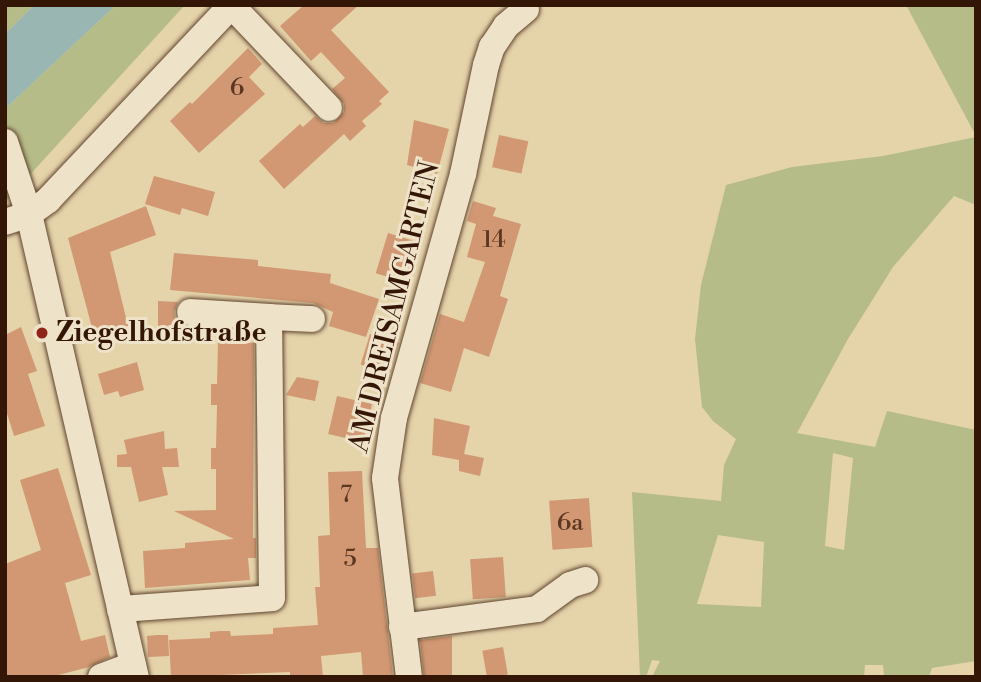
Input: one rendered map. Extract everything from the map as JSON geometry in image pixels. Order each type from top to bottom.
[{"type":"street","points":[[17,218],[73,177],[231,5],[329,108]]},
{"type":"street","name":"AM DREISAMGARTEN","points":[[409,677],[384,478],[394,418],[463,174],[486,65],[492,47],[506,26],[526,9]]},
{"type":"street","points":[[9,155],[17,218],[135,671],[101,677]]},
{"type":"street","points":[[190,312],[312,319]]},
{"type":"street","points":[[120,609],[272,598],[269,317]]},
{"type":"street","points":[[402,627],[537,609],[570,585],[585,580]]},
{"type":"green space","points":[[5,5],[34,5],[5,34]]},
{"type":"green space","points":[[116,5],[185,5],[5,202],[5,109]]},
{"type":"green space","points":[[906,5],[976,5],[976,136]]},
{"type":"green space","points":[[976,137],[976,205],[954,196],[893,267],[848,339],[797,433],[875,447],[887,411],[976,430],[976,661],[932,668],[929,677],[884,677],[883,665],[865,665],[864,677],[652,677],[660,661],[652,660],[646,677],[640,677],[632,492],[721,501],[724,465],[736,439],[713,421],[702,407],[695,339],[701,285],[726,185],[792,167],[883,156]],"holes":[[[833,453],[853,458],[844,550],[825,546]],[[718,535],[764,542],[761,607],[697,604]]]},
{"type":"water","points":[[34,5],[116,5],[5,109],[5,34]]},
{"type":"building","points":[[304,5],[359,5],[331,30],[389,92],[379,101],[382,104],[362,121],[366,126],[350,141],[344,134],[284,189],[259,161],[300,124],[303,127],[315,116],[324,123],[333,123],[344,112],[344,104],[332,89],[345,78],[321,52],[311,61],[280,26]]},
{"type":"building","points":[[248,48],[262,64],[249,77],[265,94],[199,153],[170,121],[190,102],[192,104]]},
{"type":"building","points":[[414,120],[449,129],[437,174],[407,165]]},
{"type":"building","points":[[499,135],[528,141],[521,174],[492,167]]},
{"type":"building","points":[[154,176],[215,192],[208,216],[182,208],[180,215],[145,204]]},
{"type":"building","points":[[473,201],[496,208],[493,216],[521,224],[500,296],[508,299],[489,357],[464,348],[451,392],[420,383],[440,314],[464,322],[485,262],[467,257],[476,224],[467,221]]},
{"type":"building","points":[[146,206],[156,235],[110,252],[128,326],[94,335],[68,238]]},
{"type":"building","points":[[388,233],[417,242],[404,282],[376,273]]},
{"type":"building","points":[[174,253],[258,260],[258,266],[331,274],[330,283],[379,299],[366,337],[329,326],[333,312],[313,303],[170,290]]},
{"type":"building","points":[[158,301],[178,302],[174,312],[178,331],[158,331]]},
{"type":"building","points":[[21,327],[37,371],[28,374],[45,426],[14,436],[5,407],[5,335]]},
{"type":"building","points":[[370,334],[399,343],[389,373],[361,365]]},
{"type":"building","points":[[218,342],[254,343],[253,538],[256,538],[256,558],[248,558],[250,580],[145,588],[143,551],[185,548],[185,543],[234,539],[174,511],[216,510],[216,469],[211,469],[211,448],[216,448],[217,405],[211,405],[211,384],[217,384]]},
{"type":"building","points":[[137,362],[144,390],[120,397],[118,391],[104,395],[98,374]]},
{"type":"building","points":[[297,377],[319,381],[315,401],[286,395]]},
{"type":"building","points":[[337,396],[372,404],[363,442],[328,434]]},
{"type":"building","points":[[434,418],[470,426],[464,454],[484,458],[480,476],[459,471],[459,460],[432,455]]},
{"type":"building","points":[[164,431],[165,449],[177,448],[179,467],[162,467],[168,495],[139,502],[131,467],[117,467],[117,455],[127,454],[124,440]]},
{"type":"building","points":[[58,468],[91,575],[65,583],[81,641],[105,635],[110,657],[89,667],[51,677],[5,677],[5,564],[41,550],[20,480]]},
{"type":"building","points":[[362,471],[366,548],[378,548],[393,677],[363,677],[361,652],[321,656],[323,677],[290,677],[290,672],[171,677],[169,640],[210,638],[210,632],[220,631],[230,631],[231,636],[273,634],[273,628],[318,625],[315,587],[320,587],[318,536],[330,535],[328,472]]},
{"type":"building","points":[[589,498],[592,547],[553,550],[549,501]]},
{"type":"building","points":[[503,557],[506,597],[473,599],[470,559]]},
{"type":"building","points":[[433,571],[436,596],[415,598],[412,574]]},
{"type":"building","points":[[168,635],[169,656],[148,657],[147,636]]},
{"type":"building","points":[[452,636],[452,677],[424,677],[420,640]]},
{"type":"building","points":[[503,647],[508,675],[487,677],[482,651]]},
{"type":"place","name":"Ziegelhofstraße","points":[[42,333]]}]
